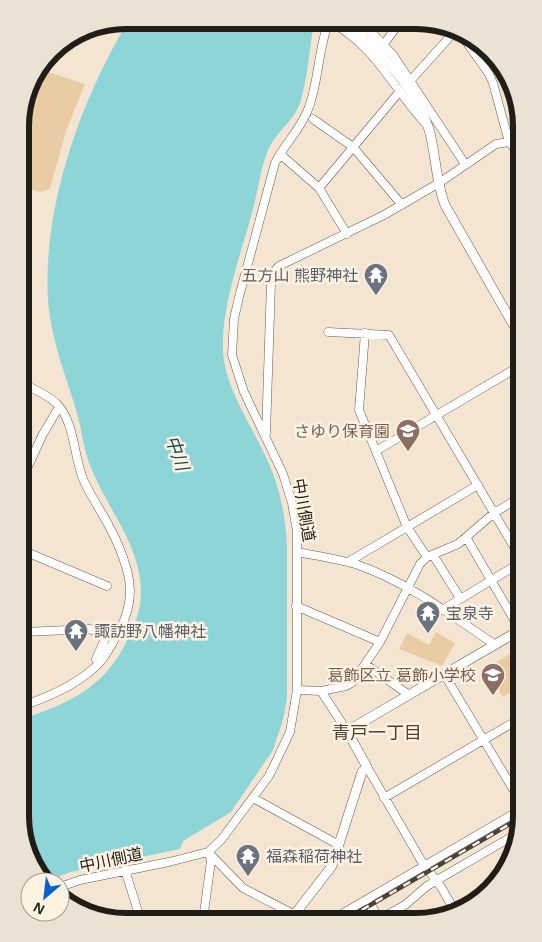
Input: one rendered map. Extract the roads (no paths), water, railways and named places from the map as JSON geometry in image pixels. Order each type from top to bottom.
[{"type":"street","name":"中川側道","points":[[70,884],[208,852],[221,840],[269,776],[290,732],[297,690],[297,531],[290,495],[283,474],[244,392],[236,370],[232,355],[232,338],[239,297],[275,163],[306,116],[310,105],[325,29]]},
{"type":"street","points":[[343,29],[358,40],[378,61],[428,127]]},
{"type":"street","points":[[354,29],[381,54],[415,100],[428,127],[438,183],[450,217],[513,324]]},
{"type":"street","points":[[366,29],[384,44],[411,80],[465,164]]},
{"type":"street","points":[[384,44],[395,29]]},
{"type":"street","points":[[411,80],[451,36]]},
{"type":"street","points":[[468,44],[489,74],[493,83],[509,142],[513,146]]},
{"type":"street","points":[[319,188],[400,91]]},
{"type":"street","points":[[313,119],[352,147],[402,205]]},
{"type":"street","points":[[266,435],[271,283],[274,272],[279,266],[347,234],[402,205],[496,144],[509,142]]},
{"type":"street","points":[[280,154],[319,188],[347,234]]},
{"type":"street","points":[[328,332],[389,335],[513,545]]},
{"type":"street","points":[[365,333],[359,410],[407,527],[460,598]]},
{"type":"street","points":[[376,451],[513,370]]},
{"type":"street","points":[[29,387],[46,395],[59,407],[67,421],[81,474],[110,528],[125,564],[130,586],[129,605],[123,624],[114,642],[99,663],[73,683],[29,703]]},
{"type":"street","points":[[29,464],[43,434],[59,407]]},
{"type":"street","points":[[348,562],[478,485]]},
{"type":"street","points":[[297,690],[321,691],[346,686],[353,682],[380,642],[420,564],[430,556],[458,544],[494,512],[513,501]]},
{"type":"street","points":[[466,538],[513,619]]},
{"type":"street","points":[[297,552],[348,562],[380,574],[408,588],[494,644]]},
{"type":"street","points":[[29,553],[107,586]]},
{"type":"street","points":[[442,610],[513,567]]},
{"type":"street","points":[[296,606],[380,642]]},
{"type":"street","points":[[29,632],[90,629],[104,635],[106,637],[96,659],[99,663]]},
{"type":"street","points":[[346,731],[513,634]]},
{"type":"street","points":[[365,664],[409,695]]},
{"type":"street","points":[[444,674],[513,789]]},
{"type":"street","points":[[321,691],[425,866],[452,906]]},
{"type":"street","points":[[384,798],[513,723]]},
{"type":"street","points":[[299,913],[331,868],[362,772],[367,766]]},
{"type":"street","points":[[253,798],[339,845]]},
{"type":"street","points":[[346,913],[368,902],[513,813]]},
{"type":"street","points":[[391,913],[405,905],[436,882],[510,838]]},
{"type":"street","points":[[208,852],[243,888],[289,913]]},
{"type":"street","points":[[204,913],[211,861],[208,852]]},
{"type":"street","points":[[126,870],[139,913]]},
{"type":"street","points":[[368,902],[374,913]]},
{"type":"water","name":"中川","points":[[124,29],[313,29],[301,100],[295,113],[268,150],[261,171],[253,209],[229,297],[223,332],[223,349],[228,379],[273,474],[284,516],[287,549],[287,698],[283,720],[273,750],[231,812],[183,841],[180,849],[70,872],[47,872],[34,847],[29,823],[29,717],[58,706],[73,698],[86,690],[109,669],[119,655],[133,628],[141,598],[138,567],[130,544],[89,463],[77,413],[54,336],[49,310],[50,236],[57,198],[67,159],[94,86]]},
{"type":"railway","points":[[357,913],[513,822]]},
{"type":"place","name":"五方山 熊野神社","points":[[376,296]]},
{"type":"place","name":"さゆり保育園","points":[[408,452]]},
{"type":"place","name":"宝泉寺","points":[[428,634]]},
{"type":"place","name":"諏訪野八幡神社","points":[[76,652]]},
{"type":"place","name":"葛飾区立 葛飾小学校","points":[[493,696]]},
{"type":"place","name":"福森稲荷神社","points":[[248,877]]},
{"type":"district","name":"青戸一丁目","points":[[377,733]]}]
